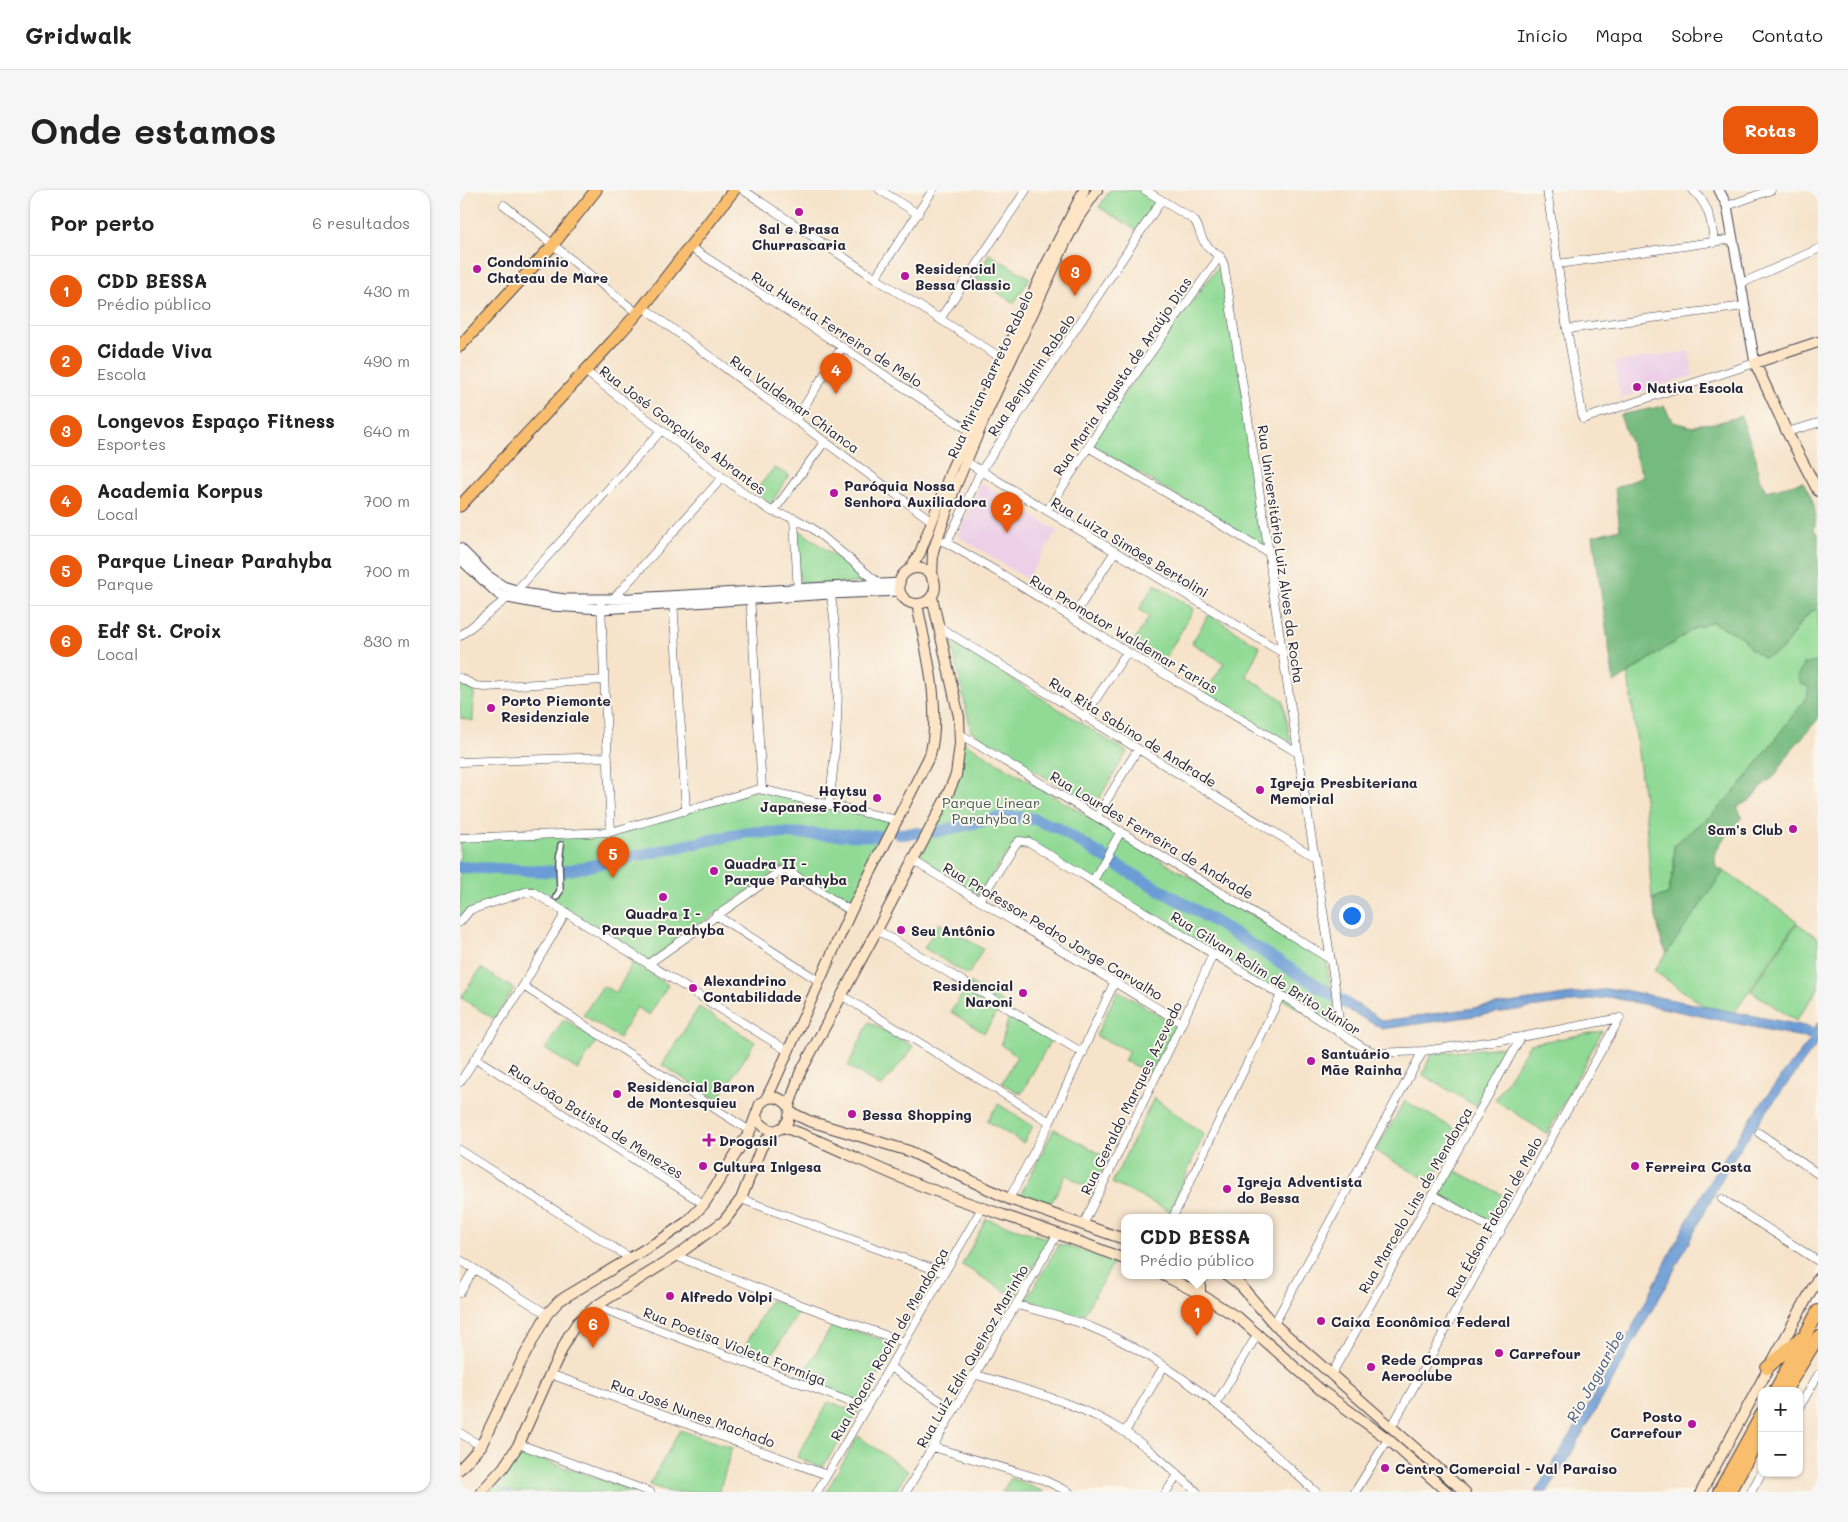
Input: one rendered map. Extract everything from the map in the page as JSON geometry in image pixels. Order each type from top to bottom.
[{"type":"highway","points":[[1787,1387],[1813,1334],[1818,1310]]},
{"type":"highway","points":[[1767,1368],[1813,1334]]},
{"type":"highway","points":[[1778,1387],[1813,1334]]},
{"type":"highway","points":[[1727,1491],[1758,1423]]},
{"type":"highway","points":[[1727,1491],[1758,1440]]},
{"type":"main road","points":[[460,346],[552,246],[596,190]]},
{"type":"main road","points":[[460,506],[640,310],[734,190]]},
{"type":"main road","name":"Rua Mirian Barreto Rabelo","points":[[910,569],[920,553],[952,468],[1048,261],[1084,190]]},
{"type":"main road","name":"Rua Mirian Barreto Rabelo","points":[[932,579],[932,562],[936,539],[965,461],[1065,243],[1078,218],[1097,190]]},
{"type":"main road","points":[[1818,342],[1755,363],[1787,432],[1818,491]]},
{"type":"main road","points":[[481,1492],[503,1468],[519,1444],[568,1334],[576,1323],[596,1306],[676,1256],[716,1228],[729,1216],[741,1199],[761,1148],[766,1140],[788,1121],[800,1073],[840,995],[877,930],[954,780],[960,754],[959,718],[932,597],[935,586],[930,573],[922,568],[910,569],[905,573],[900,587],[904,598],[917,604],[925,602],[932,597]]},
{"type":"main road","points":[[460,1468],[481,1446],[520,1364],[547,1314],[559,1301],[688,1221],[704,1204],[750,1131],[760,1104],[766,1098],[819,980],[932,749],[935,732],[927,658],[917,604]]},
{"type":"main road","points":[[766,1098],[773,1096],[780,1098],[790,1109],[809,1121],[909,1152],[1010,1198],[1121,1238]]},
{"type":"main road","points":[[756,1116],[764,1128],[779,1129],[902,1178],[982,1208],[1058,1233],[1121,1258]]},
{"type":"main road","points":[[1701,1492],[1767,1368],[1818,1278]]},
{"type":"main road","points":[[1171,1279],[1222,1306],[1322,1391],[1390,1433],[1465,1492]]},
{"type":"main road","points":[[1200,1294],[1201,1279]]},
{"type":"main road","points":[[1232,1279],[1241,1286],[1274,1324],[1331,1375],[1447,1492]]},
{"type":"street","points":[[743,190],[875,278],[1003,359]]},
{"type":"street","points":[[880,190],[918,214]]},
{"type":"street","points":[[875,278],[934,190]]},
{"type":"street","points":[[940,320],[1026,190]]},
{"type":"street","name":"Rua Universitário Luiz Alves da Rocha","points":[[1144,190],[1194,220],[1204,242],[1220,256],[1224,265],[1269,553],[1282,653],[1313,856],[1336,993],[1340,1033]]},
{"type":"street","points":[[1547,190],[1567,329],[1583,419],[1755,363],[1727,206],[1719,190]]},
{"type":"street","points":[[1693,190],[1706,206],[1710,216],[1714,242]]},
{"type":"street","points":[[1727,206],[1771,190]]},
{"type":"street","name":"Rua Benjamin Rabelo","points":[[947,543],[981,471],[1161,201]]},
{"type":"street","name":"Rua Valdemar Chianca","points":[[504,206],[552,246],[796,419],[932,521]]},
{"type":"street","points":[[1558,264],[1733,239]]},
{"type":"street","name":"Rua Huerta Ferreira de Melo","points":[[690,248],[970,431]]},
{"type":"street","points":[[1742,283],[1818,249]]},
{"type":"street","name":"Rua Maria Augusta de Araújo Dias","points":[[1047,511],[1136,376],[1220,256]]},
{"type":"street","points":[[1567,329],[1745,306]]},
{"type":"street","points":[[796,419],[842,347]]},
{"type":"street","name":"Rua José Gonçalves Abrantes","points":[[585,371],[755,502],[773,512],[794,518],[812,528],[881,585]]},
{"type":"street","points":[[1787,432],[1818,423]]},
{"type":"street","points":[[460,636],[516,591],[662,430]]},
{"type":"street","points":[[773,512],[825,441]]},
{"type":"street","points":[[1088,447],[1269,553]]},
{"type":"street","name":"Rua Luiza Simões Bertolini","points":[[965,461],[1114,553],[1282,653]]},
{"type":"street","points":[[613,599],[722,478]]},
{"type":"street","points":[[794,518],[798,592]]},
{"type":"street","name":"Rua Promotor Waldemar Farias","points":[[936,539],[947,543],[1073,617],[1128,652],[1298,753]]},
{"type":"street","points":[[460,548],[494,580],[516,591],[601,604],[613,599],[673,599]]},
{"type":"street","points":[[1073,617],[1114,553]]},
{"type":"street","points":[[460,559],[498,594],[508,598],[551,606],[900,587]]},
{"type":"street","points":[[830,590],[881,585],[900,587]]},
{"type":"street","points":[[829,804],[836,742],[838,681],[837,638],[830,590]]},
{"type":"street","points":[[750,595],[762,789]]},
{"type":"street","points":[[673,599],[686,811]]},
{"type":"street","points":[[601,604],[611,832]]},
{"type":"street","name":"Rua Rita Sabino de Andrade","points":[[939,627],[1313,856]]},
{"type":"street","points":[[1084,717],[1128,652]]},
{"type":"street","points":[[460,678],[476,686],[485,687],[604,680]]},
{"type":"street","name":"Rua Lourdes Ferreira de Andrade","points":[[960,734],[1330,959]]},
{"type":"street","points":[[1097,816],[1138,749]]},
{"type":"street","points":[[460,762],[608,757]]},
{"type":"street","points":[[460,838],[611,832],[762,789],[897,820]]},
{"type":"street","points":[[1093,880],[1121,831]]},
{"type":"street","name":"Rua Gilvan Rolim de Brito Júnior","points":[[979,901],[1019,841],[1029,842],[1281,995],[1364,1048],[1376,1053],[1423,1051],[1521,1037],[1620,1018]]},
{"type":"street","points":[[556,897],[560,891],[559,861],[561,845]]},
{"type":"street","name":"Rua Professor Pedro Jorge Carvalho","points":[[912,860],[1182,1024]]},
{"type":"street","points":[[648,964],[782,870],[787,870],[852,911]]},
{"type":"street","points":[[460,922],[470,910],[528,891],[538,894],[788,1051]]},
{"type":"street","points":[[460,1082],[523,986],[566,912]]},
{"type":"street","points":[[716,915],[819,980]]},
{"type":"street","points":[[877,930],[1083,1053]]},
{"type":"street","name":"Rua Geraldo Marques Azevedo","points":[[1083,1225],[1182,1024],[1213,954]]},
{"type":"street","points":[[1010,1198],[1050,1122],[1114,983]]},
{"type":"street","points":[[523,986],[750,1131]]},
{"type":"street","points":[[840,995],[1050,1122]]},
{"type":"street","points":[[1174,1214],[1281,995]]},
{"type":"street","name":"Rua Édson Falconi de Melo","points":[[1355,1492],[1366,1480],[1558,1126],[1620,1018]]},
{"type":"street","name":"Rua Marcelo Lins de Mendonça","points":[[1331,1375],[1521,1037]]},
{"type":"street","points":[[1274,1324],[1423,1051]]},
{"type":"street","name":"Rua João Batista de Menezes","points":[[475,1058],[704,1204]]},
{"type":"street","points":[[1759,1133],[1818,1174]]},
{"type":"street","points":[[460,1150],[630,1258]]},
{"type":"street","points":[[1432,1195],[1500,1233]]},
{"type":"street","points":[[741,1199],[944,1274]]},
{"type":"street","points":[[1722,1199],[1818,1261]]},
{"type":"street","name":"Rua Moacir Rocha de Mendonça","points":[[817,1492],[982,1208]]},
{"type":"street","name":"Rua Luiz Edir Queiroz Marinho","points":[[906,1492],[1058,1233]]},
{"type":"street","points":[[676,1256],[804,1306],[904,1342]]},
{"type":"street","points":[[460,1260],[547,1314]]},
{"type":"street","points":[[460,1293],[474,1269]]},
{"type":"street","points":[[1016,1305],[1091,1327],[1164,1366],[1189,1382],[1216,1404],[1316,1492]]},
{"type":"street","name":"Rua Poetisa Violeta Formiga","points":[[596,1306],[866,1408]]},
{"type":"street","points":[[1216,1404],[1257,1335]]},
{"type":"street","points":[[890,1366],[954,1410]]},
{"type":"street","points":[[1125,1432],[1164,1366]]},
{"type":"street","name":"Rua José Nunes Machado","points":[[550,1374],[827,1475]]},
{"type":"street","points":[[974,1374],[1059,1400],[1094,1415],[1125,1432],[1197,1492]]},
{"type":"street","points":[[1803,1401],[1818,1375]]},
{"type":"street","points":[[460,1434],[481,1446]]},
{"type":"street","points":[[519,1444],[650,1492]]},
{"type":"street","points":[[933,1447],[1044,1480],[1069,1492]]},
{"type":"street","points":[[1166,1492],[1178,1475]]},
{"type":"street","points":[[1751,1492],[1759,1477]]},
{"type":"shaded area","name":"Nativa Escola","points":[[1689,351],[1693,375],[1620,399],[1615,362]]},
{"type":"shaded area","points":[[981,483],[1057,531],[1027,579],[958,536]]},
{"type":"green space","points":[[1110,190],[1138,190],[1156,201],[1137,231],[1099,207]]},
{"type":"green space","points":[[989,254],[1030,278],[1014,303],[976,279]]},
{"type":"green space","points":[[1222,261],[1267,549],[1088,443]]},
{"type":"green space","points":[[1664,406],[1673,422],[1693,427],[1741,416],[1756,458],[1759,478],[1766,491],[1803,482],[1814,505],[1814,531],[1818,533],[1818,609],[1812,611],[1802,620],[1781,650],[1764,658],[1751,649],[1742,637],[1712,622],[1695,628],[1614,683],[1593,536],[1620,529],[1615,488],[1643,477],[1620,415]]},
{"type":"green space","points":[[774,468],[789,475],[770,505],[755,491]]},
{"type":"green space","points":[[794,526],[871,583],[800,584]]},
{"type":"green space","points":[[1155,584],[1194,609],[1161,666],[1130,647],[1149,617],[1139,609]]},
{"type":"green space","points":[[1818,609],[1818,662],[1803,664],[1809,687],[1807,697],[1742,783],[1711,816],[1674,845],[1674,869],[1668,894],[1652,899],[1645,807],[1628,674],[1695,628],[1712,622],[1742,637],[1751,649],[1782,650],[1812,610]]},
{"type":"green space","points":[[1209,614],[1260,647],[1246,676],[1283,700],[1291,745],[1205,693],[1224,663],[1192,643]]},
{"type":"green space","points":[[951,641],[1127,752],[1094,807],[971,731]]},
{"type":"green space","points":[[1818,662],[1818,719],[1792,749],[1774,777],[1765,783],[1750,800],[1737,807],[1742,817],[1723,840],[1716,853],[1716,867],[1724,871],[1667,953],[1662,944],[1652,899],[1668,894],[1674,869],[1674,845],[1711,816],[1742,783],[1807,697],[1809,687],[1801,684],[1798,676],[1803,664]]},
{"type":"green space","points":[[460,683],[474,691],[473,721],[460,718]]},
{"type":"green space","name":"Parque Linear Parahyba 3","points":[[960,740],[1326,959],[1338,1033],[1032,847],[1008,852],[978,895],[920,860],[912,860],[954,780]]},
{"type":"green space","points":[[760,789],[896,821],[852,910],[782,867],[646,963],[528,889],[460,918],[460,836],[609,832]]},
{"type":"green space","points":[[1724,871],[1797,921],[1728,1022],[1654,971]]},
{"type":"green space","points":[[939,923],[983,949],[968,975],[924,948]]},
{"type":"green space","points":[[1797,923],[1818,938],[1818,989],[1796,1021],[1751,991]]},
{"type":"green space","points":[[633,962],[668,985],[649,1015],[637,1007],[619,1038],[583,1015],[603,986],[616,993]]},
{"type":"green space","points":[[481,968],[514,989],[494,1019],[461,998]]},
{"type":"green space","points":[[970,982],[1003,1003],[984,1033],[951,1012]]},
{"type":"green space","points":[[1118,990],[1176,1026],[1151,1073],[1124,1061],[1129,1051],[1096,1036]]},
{"type":"green space","points":[[699,1007],[755,1042],[718,1100],[662,1065]]},
{"type":"green space","points":[[1010,1013],[1053,1036],[1021,1094],[1002,1083],[1017,1056],[1001,1045]]},
{"type":"green space","points":[[564,1019],[597,1040],[578,1070],[545,1049]]},
{"type":"green space","points":[[869,1022],[914,1047],[881,1087],[848,1066]]},
{"type":"green space","points":[[1602,1031],[1547,1134],[1495,1100],[1530,1044]]},
{"type":"green space","points":[[1511,1046],[1476,1106],[1423,1075],[1431,1054]]},
{"type":"green space","points":[[1154,1098],[1204,1134],[1170,1211],[1112,1183]]},
{"type":"green space","points":[[1405,1101],[1460,1132],[1431,1182],[1375,1151]]},
{"type":"green space","points":[[998,1104],[1033,1126],[1023,1143],[987,1121]]},
{"type":"green space","points":[[1054,1129],[1110,1159],[1091,1189],[1066,1175],[1050,1205],[1021,1194]]},
{"type":"green space","points":[[1454,1170],[1511,1199],[1499,1227],[1440,1194]]},
{"type":"green space","points":[[986,1219],[1049,1239],[1015,1297],[962,1265]]},
{"type":"green space","points":[[1059,1244],[1115,1260],[1081,1319],[1027,1299]]},
{"type":"green space","points":[[770,1300],[800,1310],[765,1366],[740,1355]]},
{"type":"green space","points":[[833,1324],[896,1344],[862,1403],[801,1378]]},
{"type":"green space","points":[[828,1402],[858,1412],[822,1468],[797,1457]]},
{"type":"green space","points":[[680,1430],[732,1448],[719,1492],[670,1492],[649,1485]]},
{"type":"green space","points":[[858,1436],[908,1471],[895,1492],[826,1492]]},
{"type":"green space","points":[[521,1452],[637,1492],[490,1492],[507,1473]]},
{"type":"green space","points":[[1011,1478],[1044,1492],[1002,1492]]},
{"type":"water","points":[[1331,988],[1383,1021],[1618,989],[1815,1028],[1818,1021],[1818,1043],[1731,1162],[1669,1280],[1570,1456],[1547,1492],[1535,1492],[1619,1352],[1714,1173],[1779,1079],[1811,1039],[1609,997],[1382,1029],[1333,1001]]},
{"type":"waterway","points":[[935,832],[1006,816],[1034,819],[1058,828],[1347,1004]]},
{"type":"waterway","points":[[460,867],[561,872],[748,832],[878,836]]},
{"type":"waterway","points":[[899,834],[920,833]]},
{"type":"waterway","points":[[499,1488],[510,1492]]},
{"type":"place","name":"Sal e Brasa Churrascaria","points":[[799,212]]},
{"type":"place","name":"Condomínio Chateau de Mare","points":[[477,269]]},
{"type":"place","name":"Residencial Bessa Classic","points":[[905,276]]},
{"type":"place","name":"Longevos Espaço Fitness","points":[[1075,296]]},
{"type":"place","name":"Nativa Escola","points":[[1637,387]]},
{"type":"place","name":"Academia Korpus","points":[[836,394]]},
{"type":"place","name":"Paróquia Nossa Senhora Auxiliadora","points":[[834,493]]},
{"type":"place","name":"Cidade Viva","points":[[1007,533]]},
{"type":"place","name":"Porto Piemonte Residenziale","points":[[491,708]]},
{"type":"place","name":"Igreja Presbiteriana Memorial","points":[[1260,790]]},
{"type":"place","name":"Haytsu Japanese Food","points":[[877,798]]},
{"type":"place","name":"Sam's Club","points":[[1793,829]]},
{"type":"place","name":"Quadra II - Parque Parahyba","points":[[714,871]]},
{"type":"place","name":"Parque Linear Parahyba","points":[[613,878]]},
{"type":"place","name":"Quadra I - Parque Parahyba","points":[[663,897]]},
{"type":"place","name":"Seu Antônio","points":[[901,930]]},
{"type":"place","name":"Alexandrino Contabilidade","points":[[693,988]]},
{"type":"place","name":"Residencial Naroni","points":[[1023,993]]},
{"type":"place","name":"Santuário Mãe Rainha","points":[[1311,1061]]},
{"type":"place","name":"Residencial Baron de Montesquieu","points":[[617,1094]]},
{"type":"place","name":"Bessa Shopping","points":[[852,1114]]},
{"type":"place","name":"Drogasil","points":[[709,1140]]},
{"type":"place","name":"Cultura Inlgesa","points":[[703,1166]]},
{"type":"place","name":"Ferreira Costa","points":[[1635,1166]]},
{"type":"place","name":"Igreja Adventista do Bessa","points":[[1227,1189]]},
{"type":"place","name":"Alfredo Volpi","points":[[670,1296]]},
{"type":"place","name":"Caixa Econômica Federal","points":[[1321,1321]]},
{"type":"place","name":"CDD BESSA","points":[[1197,1336]]},
{"type":"place","name":"Edf St. Croix","points":[[593,1348]]},
{"type":"place","name":"Carrefour","points":[[1499,1353]]},
{"type":"place","name":"Rede Compras Aeroclube","points":[[1371,1367]]},
{"type":"place","name":"Posto Carrefour","points":[[1692,1424]]},
{"type":"place","name":"Centro Comercial - Val Paraiso","points":[[1385,1468]]},
{"type":"water label","name":"Rio Jaguaribe","points":[[1595,1376]]}]
